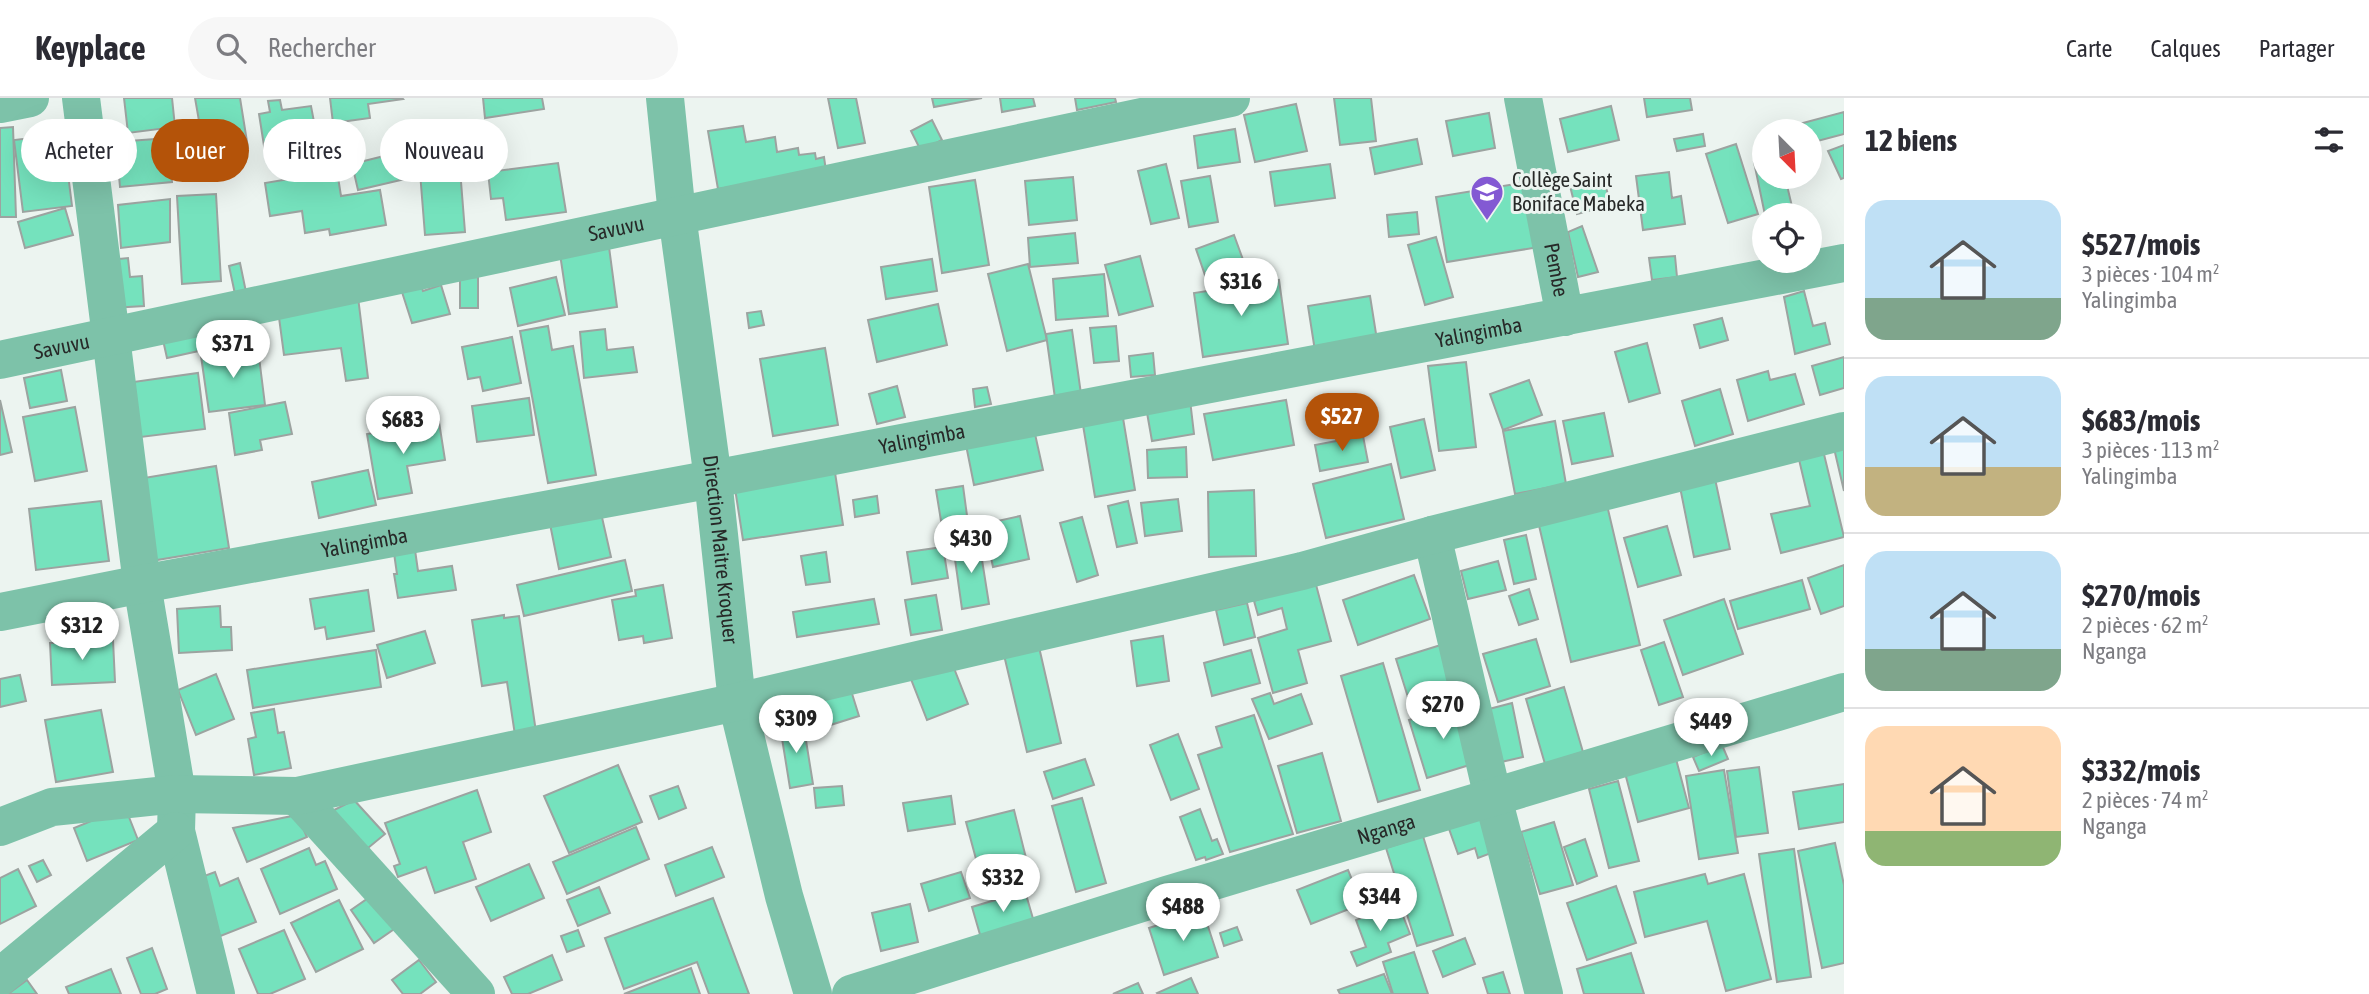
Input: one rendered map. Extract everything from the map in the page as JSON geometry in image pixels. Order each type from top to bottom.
[{"type":"street","points":[[0,104],[30,98]]},
{"type":"street","points":[[81,98],[142,584],[177,794],[176,831],[216,994]]},
{"type":"street","name":"Direction Maitre Kroquer","points":[[665,98],[677,215],[713,479],[737,702],[784,896],[813,994]]},
{"type":"street","name":"Savuvu","points":[[0,360],[1231,98]]},
{"type":"street","name":"Pembe","points":[[1523,98],[1565,317]]},
{"type":"street","name":"Yalingimba","points":[[0,612],[1844,263]]},
{"type":"street","points":[[0,827],[52,807],[177,794],[297,796],[737,702],[1302,570],[1844,430]]},
{"type":"street","points":[[1432,535],[1493,798],[1544,994]]},
{"type":"street","name":"Nganga","points":[[851,994],[1167,895],[1844,692]]},
{"type":"street","points":[[297,796],[476,994]]},
{"type":"street","points":[[0,977],[176,831]]},
{"type":"building","points":[[124,98],[172,98],[174,119],[151,119],[151,130],[137,132],[137,119],[126,119]]},
{"type":"building","points":[[195,98],[240,98],[243,119],[199,119]]},
{"type":"building","points":[[330,98],[403,99],[368,104],[370,118],[333,119]]},
{"type":"building","points":[[483,98],[542,98],[544,109],[485,118]]},
{"type":"building","points":[[828,98],[856,98],[865,143],[838,148]]},
{"type":"building","points":[[932,98],[982,98],[934,107]]},
{"type":"building","points":[[1000,98],[1033,98],[1035,106],[1002,112]]},
{"type":"building","points":[[1075,98],[1115,98],[1116,102],[1077,110]]},
{"type":"building","points":[[1334,98],[1371,98],[1376,141],[1340,145]]},
{"type":"building","points":[[1644,98],[1690,98],[1692,110],[1647,117]]},
{"type":"building","points":[[280,100],[282,110],[311,106],[313,119],[263,119],[263,139],[259,114],[270,112],[268,101]]},
{"type":"building","points":[[1296,104],[1307,151],[1255,162],[1244,115]]},
{"type":"building","points":[[1611,106],[1619,140],[1568,152],[1560,119]]},
{"type":"building","points":[[1844,112],[1844,134],[1822,140],[1822,119],[1818,119]]},
{"type":"building","points":[[1489,113],[1495,148],[1453,156],[1446,121]]},
{"type":"building","points":[[932,120],[942,140],[921,151],[911,131]]},
{"type":"building","points":[[743,126],[746,142],[775,137],[777,152],[798,148],[799,155],[815,153],[816,159],[824,157],[826,171],[718,189],[708,131]]},
{"type":"building","points":[[13,127],[16,217],[0,217],[0,128]]},
{"type":"building","points":[[1235,129],[1240,162],[1198,168],[1194,136]]},
{"type":"building","points":[[1703,134],[1705,146],[1677,151],[1674,139]]},
{"type":"building","points":[[21,139],[21,182],[69,182],[72,206],[23,212],[14,140]]},
{"type":"building","points":[[151,139],[151,182],[172,182],[120,187],[120,182],[137,182],[137,140]]},
{"type":"building","points":[[1417,139],[1422,164],[1375,174],[1370,148]]},
{"type":"building","points":[[1736,144],[1755,203],[1752,203],[1752,216],[1728,223],[1706,154]]},
{"type":"building","points":[[1844,145],[1844,178],[1841,179],[1828,151]]},
{"type":"building","points":[[380,157],[380,182],[392,182],[358,190],[356,182],[366,182],[366,160]]},
{"type":"building","points":[[558,163],[566,212],[506,220],[503,198],[491,199],[489,182],[508,182],[508,169]]},
{"type":"building","points":[[1166,164],[1179,218],[1151,224],[1138,171]]},
{"type":"building","points":[[1330,164],[1335,198],[1275,206],[1270,172]]},
{"type":"building","points":[[1669,172],[1672,198],[1681,196],[1685,224],[1643,230],[1636,176]]},
{"type":"building","points":[[1210,176],[1218,222],[1189,227],[1181,181]]},
{"type":"building","points":[[1073,177],[1077,220],[1029,225],[1025,181]]},
{"type":"building","points":[[1603,177],[1611,205],[1577,214],[1570,186]]},
{"type":"building","points":[[975,180],[989,265],[942,273],[929,187]]},
{"type":"building","points":[[339,182],[341,196],[380,190],[386,225],[330,235],[329,229],[305,233],[302,211],[270,216],[265,183]]},
{"type":"building","points":[[421,182],[461,182],[465,232],[425,235]]},
{"type":"building","name":"Collège Saint Boniface Mabeka","points":[[1528,182],[1539,247],[1447,262],[1436,197]]},
{"type":"building","points":[[1760,189],[1788,189],[1791,203],[1763,203]]},
{"type":"building","points":[[216,194],[221,281],[182,284],[177,196]]},
{"type":"building","points":[[170,199],[170,242],[121,248],[118,205]]},
{"type":"building","points":[[65,208],[73,235],[25,248],[18,222]]},
{"type":"building","points":[[1417,212],[1419,234],[1389,237],[1387,215]]},
{"type":"building","points":[[1582,226],[1598,272],[1578,277],[1568,232]]},
{"type":"building","points":[[1075,233],[1078,263],[1030,267],[1028,238]]},
{"type":"building","points":[[1234,235],[1246,268],[1207,281],[1196,249]]},
{"type":"building","points":[[1436,237],[1453,297],[1425,305],[1408,245]]},
{"type":"building","points":[[609,247],[617,307],[569,314],[560,254]]},
{"type":"building","points":[[1140,256],[1153,306],[1119,315],[1105,265]]},
{"type":"building","points":[[1675,256],[1677,277],[1652,280],[1649,258]]},
{"type":"building","points":[[128,258],[130,277],[142,276],[144,306],[112,308],[109,260]]},
{"type":"building","points":[[932,259],[937,291],[886,299],[881,267]]},
{"type":"building","points":[[240,263],[246,292],[235,294],[229,266]]},
{"type":"building","points":[[1028,264],[1047,340],[1007,351],[988,274]]},
{"type":"building","points":[[1104,274],[1108,316],[1056,320],[1053,279]]},
{"type":"building","points":[[478,277],[478,308],[460,308],[460,278]]},
{"type":"building","points":[[556,277],[565,315],[518,326],[510,288]]},
{"type":"building","points":[[1279,280],[1288,344],[1203,357],[1194,293]]},
{"type":"building","points":[[420,283],[423,291],[441,285],[450,314],[412,323],[401,289]]},
{"type":"building","points":[[1804,291],[1813,326],[1825,323],[1830,344],[1795,354],[1784,297]]},
{"type":"building","points":[[1370,296],[1377,340],[1315,351],[1308,306]]},
{"type":"building","points":[[358,297],[368,378],[346,381],[341,348],[284,355],[278,310]]},
{"type":"building","points":[[938,304],[947,345],[877,362],[868,320]]},
{"type":"building","points":[[761,311],[764,325],[749,328],[747,313]]},
{"type":"building","points":[[1722,318],[1728,340],[1700,348],[1694,325]]},
{"type":"building","points":[[548,326],[552,350],[573,346],[596,475],[548,483],[520,331]]},
{"type":"building","points":[[1116,326],[1119,361],[1094,363],[1090,328]]},
{"type":"building","points":[[223,327],[226,345],[167,358],[163,340]]},
{"type":"building","points":[[605,329],[607,350],[633,347],[637,372],[584,378],[580,332]]},
{"type":"building","points":[[1072,330],[1081,394],[1055,398],[1046,334]]},
{"type":"building","points":[[512,337],[521,383],[483,391],[480,377],[468,379],[462,347]]},
{"type":"building","points":[[1647,343],[1660,393],[1629,402],[1615,352]]},
{"type":"building","points":[[825,348],[838,425],[773,436],[760,359]]},
{"type":"building","points":[[258,349],[265,405],[209,412],[201,356]]},
{"type":"building","points":[[1153,353],[1155,375],[1131,377],[1129,356]]},
{"type":"building","points":[[1844,357],[1844,388],[1820,395],[1812,366]]},
{"type":"building","points":[[1466,362],[1476,447],[1439,451],[1428,366]]},
{"type":"building","points":[[61,370],[67,401],[30,408],[24,378]]},
{"type":"building","points":[[1768,371],[1770,380],[1795,374],[1804,404],[1748,421],[1737,380]]},
{"type":"building","points":[[198,373],[205,429],[133,438],[126,383]]},
{"type":"building","points":[[1529,380],[1542,415],[1503,430],[1490,394]]},
{"type":"building","points":[[897,386],[905,417],[877,424],[869,394]]},
{"type":"building","points":[[987,387],[991,404],[975,407],[973,389]]},
{"type":"building","points":[[1720,389],[1733,434],[1695,446],[1682,401]]},
{"type":"building","points":[[529,398],[534,435],[477,442],[472,406]]},
{"type":"building","points":[[0,400],[12,452],[0,455]]},
{"type":"building","points":[[1190,400],[1194,434],[1152,441],[1146,407]]},
{"type":"building","points":[[1286,400],[1294,445],[1213,460],[1204,414]]},
{"type":"building","points":[[285,402],[292,434],[260,440],[262,450],[235,455],[229,413]]},
{"type":"building","points":[[1121,406],[1135,490],[1095,497],[1081,413]]},
{"type":"building","points":[[75,407],[87,471],[35,481],[23,417]]},
{"type":"building","points":[[1604,413],[1613,456],[1572,464],[1563,421]]},
{"type":"building","points":[[1424,419],[1435,470],[1401,478],[1390,427]]},
{"type":"building","points":[[1555,421],[1566,484],[1515,494],[1503,431]]},
{"type":"building","points":[[439,422],[445,460],[407,466],[412,493],[378,499],[367,434]]},
{"type":"building","points":[[1033,425],[1043,470],[974,485],[965,440]]},
{"type":"building","points":[[1363,436],[1368,462],[1320,471],[1315,445]]},
{"type":"building","points":[[1844,441],[1844,491],[1833,444]]},
{"type":"building","points":[[1822,446],[1844,537],[1781,553],[1771,514],[1810,506],[1797,451]]},
{"type":"building","points":[[1186,447],[1187,477],[1148,478],[1147,450]]},
{"type":"building","points":[[1391,464],[1404,519],[1326,538],[1313,484]]},
{"type":"building","points":[[216,466],[229,548],[151,561],[138,479]]},
{"type":"building","points":[[834,466],[843,525],[743,540],[734,482]]},
{"type":"building","points":[[368,470],[376,505],[319,518],[312,482]]},
{"type":"building","points":[[1714,474],[1730,549],[1694,557],[1679,482]]},
{"type":"building","points":[[963,486],[968,523],[942,527],[936,490]]},
{"type":"building","points":[[1254,490],[1256,556],[1209,557],[1208,492]]},
{"type":"building","points":[[877,496],[879,513],[855,517],[853,500]]},
{"type":"building","points":[[1178,499],[1182,531],[1145,536],[1141,503]]},
{"type":"building","points":[[101,501],[109,561],[36,570],[29,509]]},
{"type":"building","points":[[1128,501],[1137,543],[1117,547],[1108,506]]},
{"type":"building","points":[[1606,501],[1640,645],[1571,662],[1537,517]]},
{"type":"building","points":[[601,513],[611,557],[559,569],[550,524]]},
{"type":"building","points":[[1020,516],[1029,559],[993,567],[984,524]]},
{"type":"building","points":[[1082,517],[1098,575],[1077,582],[1060,523]]},
{"type":"building","points":[[1667,526],[1681,575],[1638,587],[1624,538]]},
{"type":"building","points":[[1526,535],[1536,579],[1514,584],[1504,540]]},
{"type":"building","points":[[413,536],[418,571],[452,566],[456,590],[398,598],[392,539]]},
{"type":"building","points":[[979,541],[989,604],[962,609],[953,545]]},
{"type":"building","points":[[943,547],[948,578],[912,584],[907,552]]},
{"type":"building","points":[[826,552],[830,582],[806,585],[801,556]]},
{"type":"building","points":[[625,560],[632,591],[524,616],[517,585]]},
{"type":"building","points":[[1498,561],[1506,590],[1468,599],[1461,571]]},
{"type":"building","points":[[1844,565],[1844,606],[1821,614],[1808,578]]},
{"type":"building","points":[[1414,575],[1430,619],[1358,645],[1343,600]]},
{"type":"building","points":[[1802,580],[1810,609],[1738,629],[1730,601]]},
{"type":"building","points":[[1315,581],[1331,641],[1298,650],[1307,683],[1273,693],[1258,638],[1287,629],[1282,608],[1258,615],[1254,601]]},
{"type":"building","points":[[663,585],[672,638],[644,643],[643,636],[619,640],[612,600],[636,596],[635,590]]},
{"type":"building","points":[[1529,589],[1538,619],[1519,625],[1509,596]]},
{"type":"building","points":[[368,590],[374,631],[327,639],[325,627],[315,629],[310,599]]},
{"type":"building","points":[[936,595],[942,630],[911,635],[905,600]]},
{"type":"building","points":[[874,599],[879,624],[797,637],[793,612]]},
{"type":"building","points":[[1724,599],[1743,654],[1683,675],[1664,620]]},
{"type":"building","points":[[1247,603],[1255,637],[1224,645],[1216,610]]},
{"type":"building","points":[[220,606],[221,627],[231,627],[232,650],[179,653],[177,609]]},
{"type":"building","points":[[504,615],[504,618],[519,616],[536,732],[515,735],[507,682],[482,686],[472,620]]},
{"type":"building","points":[[425,631],[435,663],[387,678],[377,645]]},
{"type":"building","points":[[1163,636],[1169,681],[1137,686],[1131,641]]},
{"type":"building","points":[[1536,639],[1550,686],[1498,702],[1483,654]]},
{"type":"building","points":[[113,640],[115,682],[52,685],[50,643]]},
{"type":"building","points":[[1664,642],[1683,697],[1659,705],[1641,650]]},
{"type":"building","points":[[1447,643],[1462,694],[1412,710],[1396,659]]},
{"type":"building","points":[[1039,647],[1061,743],[1027,752],[1004,655]]},
{"type":"building","points":[[376,650],[381,687],[253,708],[247,670]]},
{"type":"building","points":[[1251,650],[1260,683],[1212,696],[1204,663]]},
{"type":"building","points":[[950,658],[968,704],[927,720],[909,674]]},
{"type":"building","points":[[1383,663],[1420,790],[1378,802],[1341,676]]},
{"type":"building","points":[[216,674],[234,719],[196,735],[178,690]]},
{"type":"building","points":[[20,675],[26,701],[0,707],[0,679]]},
{"type":"building","points":[[849,684],[859,716],[818,729],[808,696]]},
{"type":"building","points":[[1564,687],[1583,752],[1545,764],[1526,699]]},
{"type":"building","points":[[1270,693],[1274,704],[1301,694],[1312,724],[1269,739],[1252,699]]},
{"type":"building","points":[[1512,703],[1523,757],[1497,763],[1485,710]]},
{"type":"building","points":[[1459,705],[1476,763],[1427,778],[1409,720]]},
{"type":"building","points":[[274,709],[278,733],[284,732],[291,768],[254,775],[248,739],[256,737],[251,713]]},
{"type":"building","points":[[101,710],[113,772],[56,782],[45,720]]},
{"type":"building","points":[[1254,715],[1293,834],[1230,852],[1198,755],[1222,747],[1216,727]]},
{"type":"building","points":[[803,722],[813,784],[790,788],[780,726]]},
{"type":"building","points":[[1178,734],[1199,789],[1171,800],[1150,745]]},
{"type":"building","points":[[1722,745],[1728,759],[1699,771],[1693,757]]},
{"type":"building","points":[[1322,753],[1341,821],[1297,833],[1278,766]]},
{"type":"building","points":[[1085,759],[1094,785],[1053,799],[1044,772]]},
{"type":"building","points":[[1676,759],[1689,808],[1638,822],[1625,773]]},
{"type":"building","points":[[618,765],[642,822],[569,853],[544,796]]},
{"type":"building","points":[[1759,767],[1768,833],[1736,837],[1727,771]]},
{"type":"building","points":[[1724,770],[1738,853],[1699,859],[1686,776]]},
{"type":"building","points":[[1618,781],[1639,861],[1609,868],[1589,789]]},
{"type":"building","points":[[1844,784],[1844,822],[1799,829],[1793,792]]},
{"type":"building","points":[[678,786],[686,808],[659,819],[650,796]]},
{"type":"building","points":[[842,786],[844,805],[816,808],[814,788]]},
{"type":"building","points":[[477,790],[491,832],[463,842],[476,879],[435,893],[426,867],[398,877],[394,866],[400,864],[385,823]]},
{"type":"building","points":[[951,796],[955,824],[908,831],[903,803]]},
{"type":"building","points":[[1082,798],[1106,883],[1076,892],[1052,806]]},
{"type":"building","points":[[354,800],[385,834],[368,848],[330,812]]},
{"type":"building","points":[[125,807],[138,840],[87,861],[74,828]]},
{"type":"building","points":[[1200,809],[1212,841],[1217,839],[1223,854],[1206,860],[1205,857],[1196,860],[1180,817]]},
{"type":"building","points":[[1014,810],[1026,858],[979,870],[966,822]]},
{"type":"building","points":[[1480,814],[1494,852],[1478,858],[1475,848],[1458,854],[1448,826]]},
{"type":"building","points":[[297,815],[307,837],[247,862],[233,828]]},
{"type":"building","points":[[1554,822],[1573,885],[1540,894],[1521,832]]},
{"type":"building","points":[[636,827],[649,859],[567,894],[553,862]]},
{"type":"building","points":[[1423,836],[1453,935],[1417,946],[1386,848]]},
{"type":"building","points":[[1585,839],[1597,876],[1577,884],[1564,847]]},
{"type":"building","points":[[1835,843],[1844,885],[1844,963],[1822,968],[1798,851]]},
{"type":"building","points":[[712,847],[724,877],[676,896],[665,865]]},
{"type":"building","points":[[309,848],[316,865],[325,861],[337,889],[280,914],[261,869]]},
{"type":"building","points":[[1794,849],[1811,977],[1777,982],[1759,854]]},
{"type":"building","points":[[43,860],[51,875],[37,882],[29,866]]},
{"type":"building","points":[[529,864],[544,898],[491,921],[476,887]]},
{"type":"building","points":[[18,869],[36,906],[0,924],[0,878]]},
{"type":"building","points":[[1348,870],[1362,904],[1311,924],[1297,890]]},
{"type":"building","points":[[215,872],[220,886],[238,878],[256,922],[218,937],[196,879]]},
{"type":"building","points":[[961,872],[970,898],[929,911],[921,884]]},
{"type":"building","points":[[1705,874],[1708,884],[1744,874],[1771,979],[1726,991],[1707,921],[1645,937],[1634,892]]},
{"type":"building","points":[[1616,886],[1636,943],[1587,960],[1567,903]]},
{"type":"building","points":[[599,887],[610,913],[578,926],[567,900]]},
{"type":"building","points":[[1025,891],[1034,922],[981,938],[972,907]]},
{"type":"building","points":[[377,892],[400,925],[374,943],[351,910]]},
{"type":"building","points":[[713,898],[749,994],[709,994],[697,962],[624,989],[605,938]]},
{"type":"building","points":[[339,900],[363,949],[316,972],[291,923]]},
{"type":"building","points":[[1398,903],[1410,934],[1388,943],[1391,952],[1357,966],[1351,952],[1366,947],[1356,920]]},
{"type":"building","points":[[910,904],[918,942],[881,951],[872,913]]},
{"type":"building","points":[[1203,911],[1218,957],[1164,975],[1149,928]]},
{"type":"building","points":[[1237,927],[1242,940],[1224,946],[1220,933]]},
{"type":"building","points":[[284,930],[305,979],[270,994],[258,994],[239,949]]},
{"type":"building","points":[[578,930],[584,946],[567,952],[561,936]]},
{"type":"building","points":[[1465,938],[1475,964],[1443,977],[1433,951]]},
{"type":"building","points":[[152,948],[167,989],[155,994],[141,994],[127,958]]},
{"type":"building","points":[[1414,952],[1428,994],[1393,994],[1383,962]]},
{"type":"building","points":[[1631,953],[1644,994],[1584,994],[1577,969]]},
{"type":"building","points":[[552,955],[562,980],[528,994],[512,994],[504,977]]},
{"type":"building","points":[[419,960],[436,982],[420,994],[403,994],[392,980]]},
{"type":"building","points":[[691,968],[700,994],[624,994]]},
{"type":"building","points":[[111,969],[121,994],[69,994],[66,987]]},
{"type":"building","points":[[1503,972],[1510,994],[1488,994],[1483,978]]},
{"type":"building","points":[[1384,974],[1392,994],[1340,994],[1338,990]]},
{"type":"building","points":[[1191,978],[1198,994],[1157,993]]},
{"type":"building","points":[[27,980],[37,994],[8,994]]},
{"type":"building","points":[[1138,983],[1143,994],[1113,994]]},
{"type":"place","name":"Collège Saint Boniface Mabeka","points":[[1487,222]]}]
